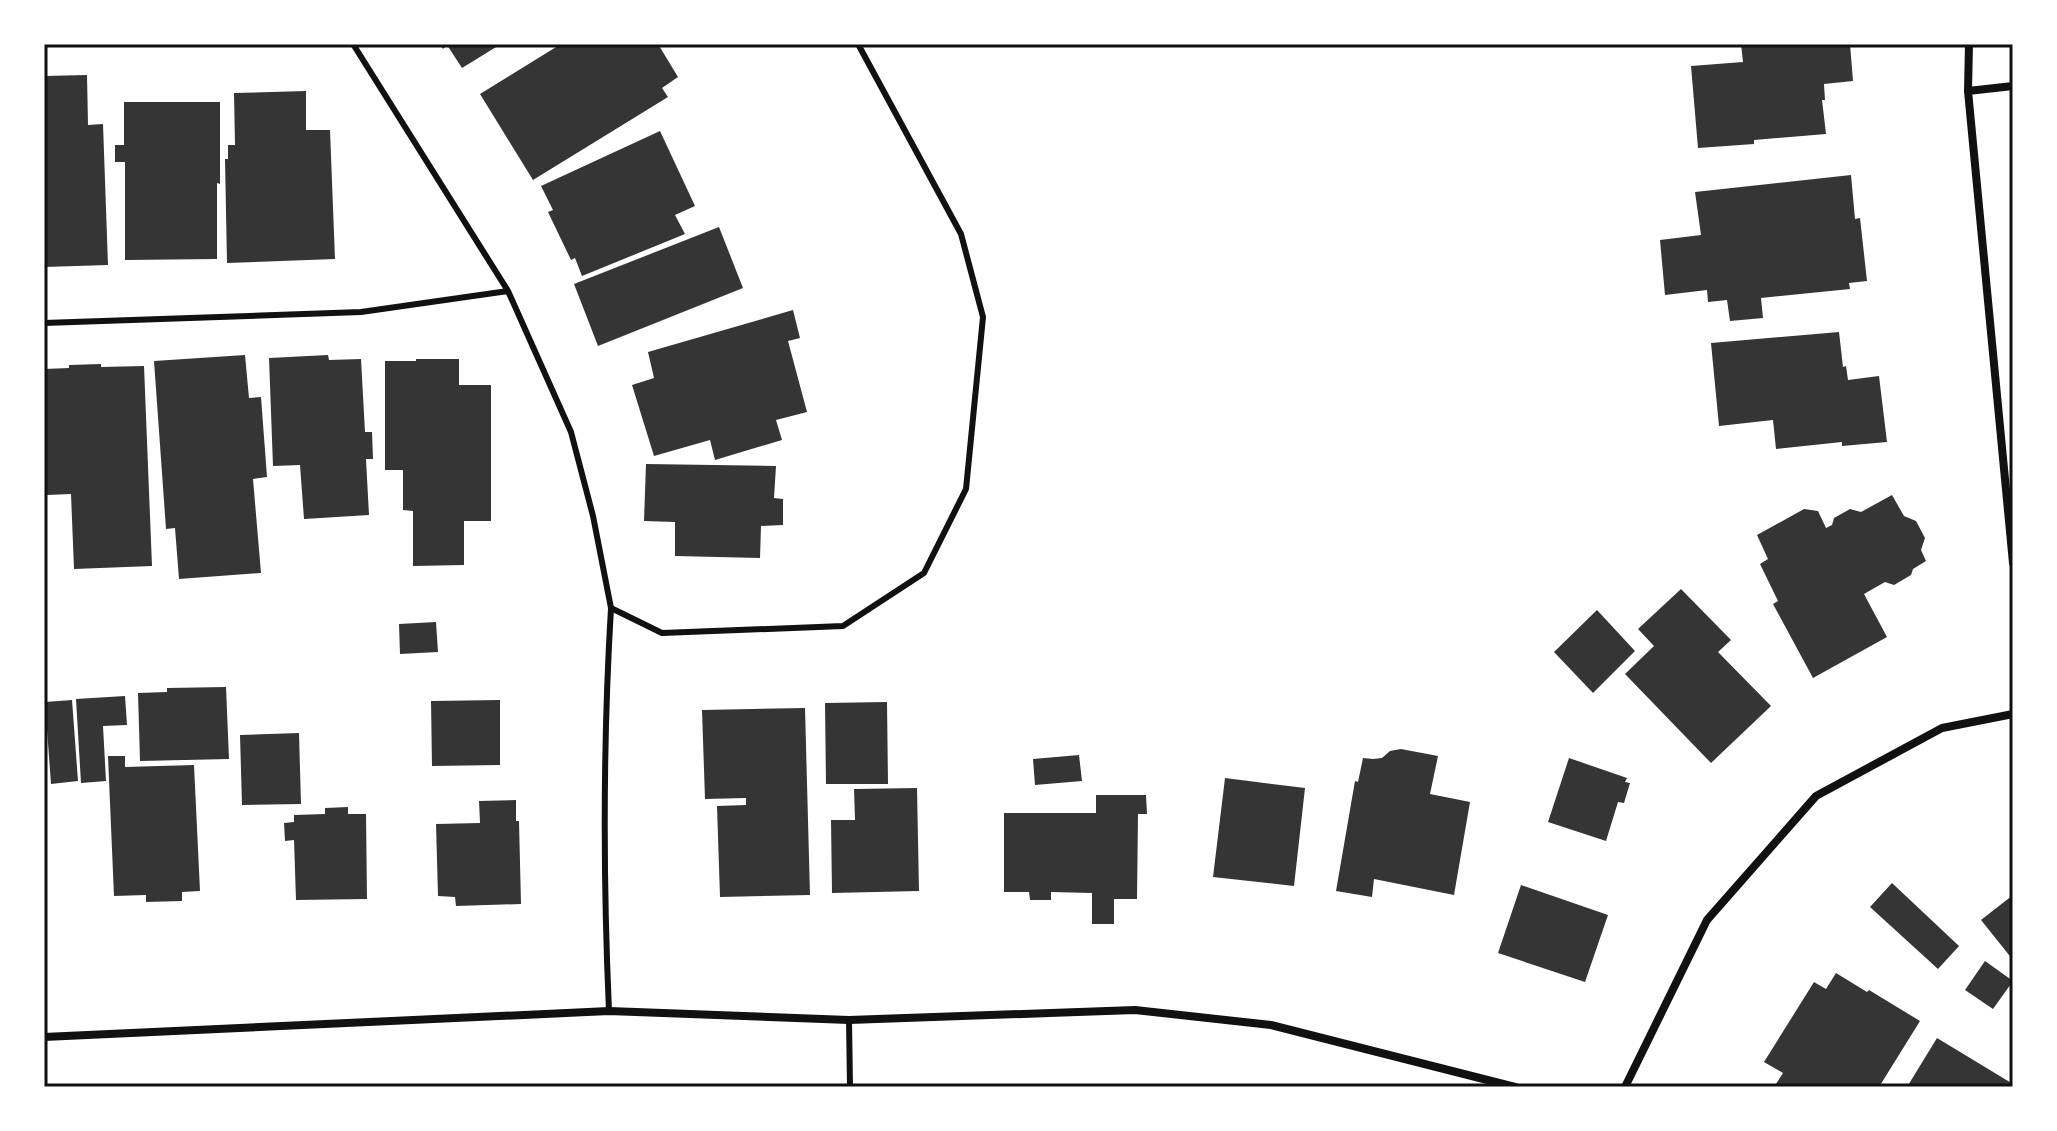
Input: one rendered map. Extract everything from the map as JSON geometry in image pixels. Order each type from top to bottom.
[{"type":"street","points":[[1969,44],[1968,91],[2013,563]]},
{"type":"street","points":[[1968,91],[2013,86]]},
{"type":"street","points":[[1625,1087],[1707,920],[1816,796],[1942,728],[2013,714]]},
{"type":"street","points":[[44,1037],[609,1011],[849,1020],[1135,1010],[1271,1025],[1515,1087]]},
{"type":"lane","points":[[353,44],[508,291],[571,432],[593,516],[611,608],[607,697],[606,935],[609,1011]]},
{"type":"lane","points":[[611,608],[662,633],[843,626],[924,573],[966,489],[983,317],[961,234],[858,44]]},
{"type":"lane","points":[[44,323],[361,312],[508,291]]},
{"type":"lane","points":[[849,1020],[850,1087]]},
{"type":"building","points":[[440,44],[501,44],[462,68],[447,45],[443,49]]},
{"type":"building","points":[[561,44],[658,44],[678,77],[662,88],[668,97],[533,180],[480,94]]},
{"type":"building","points":[[1741,44],[1850,44],[1853,81],[1824,84],[1825,100],[1822,100],[1826,134],[1698,148],[1691,66],[1743,62]]},
{"type":"building","points":[[87,75],[88,125],[103,124],[108,265],[44,267],[44,76]]},
{"type":"building","points":[[306,91],[306,130],[330,130],[335,259],[227,263],[225,159],[228,159],[228,145],[235,145],[234,93]]},
{"type":"building","points":[[124,102],[220,102],[217,259],[125,260],[125,162],[115,162],[115,145],[124,145]]},
{"type":"building","points":[[660,131],[695,206],[675,215],[685,234],[582,276],[548,212],[553,210],[541,186]]},
{"type":"building","points":[[1851,175],[1855,219],[1860,218],[1867,281],[1849,283],[1850,289],[1761,298],[1763,318],[1730,321],[1727,300],[1708,302],[1707,290],[1665,295],[1660,240],[1701,235],[1695,192]]},
{"type":"building","points":[[719,227],[743,288],[598,346],[574,284]]},
{"type":"building","points":[[793,310],[800,338],[788,341],[807,412],[776,420],[782,440],[715,460],[710,440],[654,456],[632,385],[654,378],[648,352]]},
{"type":"building","points":[[1839,332],[1843,367],[1846,366],[1848,380],[1879,376],[1887,442],[1842,446],[1842,442],[1776,449],[1773,420],[1719,426],[1711,343]]},
{"type":"building","points":[[245,355],[249,398],[261,397],[267,477],[253,479],[261,573],[179,579],[175,528],[166,529],[154,361]]},
{"type":"building","points":[[328,355],[329,360],[361,359],[365,432],[372,432],[373,459],[366,459],[369,515],[304,519],[300,465],[273,466],[269,358]]},
{"type":"building","points":[[459,359],[459,385],[491,385],[491,521],[464,521],[464,565],[413,566],[413,511],[403,510],[403,470],[385,470],[385,361]]},
{"type":"building","points":[[101,364],[101,367],[144,366],[152,566],[74,569],[71,494],[47,495],[44,369]]},
{"type":"building","points":[[646,464],[776,466],[774,498],[783,499],[783,525],[761,526],[760,558],[675,556],[675,522],[644,521]]},
{"type":"building","points":[[1892,495],[1904,516],[1916,521],[1925,538],[1921,550],[1926,561],[1894,585],[1885,582],[1864,594],[1887,637],[1813,678],[1773,604],[1778,601],[1760,564],[1768,559],[1757,535],[1804,509],[1818,511],[1826,528],[1832,525],[1834,518],[1850,509],[1861,512]]},
{"type":"building","points":[[1681,589],[1731,640],[1718,652],[1771,706],[1711,763],[1625,674],[1654,646],[1638,629]]},
{"type":"building","points":[[1597,610],[1635,651],[1593,693],[1554,652]]},
{"type":"building","points":[[436,622],[438,652],[400,654],[399,624]]},
{"type":"building","points":[[226,687],[229,759],[140,761],[138,693],[167,692],[167,688]]},
{"type":"building","points":[[125,696],[127,725],[103,726],[106,781],[81,783],[76,699]]},
{"type":"building","points":[[72,700],[78,781],[51,784],[45,702]]},
{"type":"building","points":[[500,700],[500,765],[432,766],[431,701]]},
{"type":"building","points":[[887,702],[888,784],[826,784],[825,703]]},
{"type":"building","points":[[805,708],[810,895],[720,897],[717,806],[746,805],[746,798],[705,799],[702,710]]},
{"type":"building","points":[[299,733],[301,804],[242,805],[240,735]]},
{"type":"building","points":[[1401,749],[1438,756],[1430,794],[1470,802],[1454,895],[1374,879],[1372,897],[1336,891],[1355,781],[1358,782],[1363,758],[1382,758],[1390,751]]},
{"type":"building","points":[[1079,755],[1082,781],[1035,785],[1033,759]]},
{"type":"building","points":[[108,756],[125,756],[125,767],[194,765],[200,891],[182,892],[182,901],[146,902],[146,895],[114,896]]},
{"type":"building","points":[[1569,758],[1627,778],[1625,782],[1630,783],[1624,803],[1618,802],[1606,841],[1548,822]]},
{"type":"building","points":[[1225,778],[1305,788],[1294,886],[1213,877]]},
{"type":"building","points":[[917,788],[919,891],[832,893],[831,820],[855,820],[854,789]]},
{"type":"building","points":[[1096,795],[1146,795],[1147,814],[1138,814],[1137,899],[1114,899],[1114,924],[1092,924],[1092,893],[1051,892],[1051,900],[1030,900],[1029,892],[1004,892],[1004,813],[1096,813]]},
{"type":"building","points":[[516,800],[521,904],[456,906],[455,897],[438,896],[436,824],[480,823],[479,801]]},
{"type":"building","points":[[348,807],[348,814],[366,814],[367,899],[296,900],[294,840],[285,841],[284,823],[294,822],[294,815],[325,814],[325,808]]},
{"type":"building","points":[[1892,883],[1959,946],[1938,969],[1870,907]]},
{"type":"building","points":[[1521,885],[1608,915],[1585,982],[1498,953]]},
{"type":"building","points":[[2013,895],[2013,960],[1981,920]]},
{"type":"building","points":[[1985,961],[2013,981],[1993,1009],[1965,990]]},
{"type":"building","points":[[1836,973],[1920,1021],[1879,1087],[1774,1087],[1783,1073],[1764,1062],[1814,982],[1826,989]]},
{"type":"building","points":[[1937,1038],[2013,1084],[2013,1087],[1907,1087]]}]
